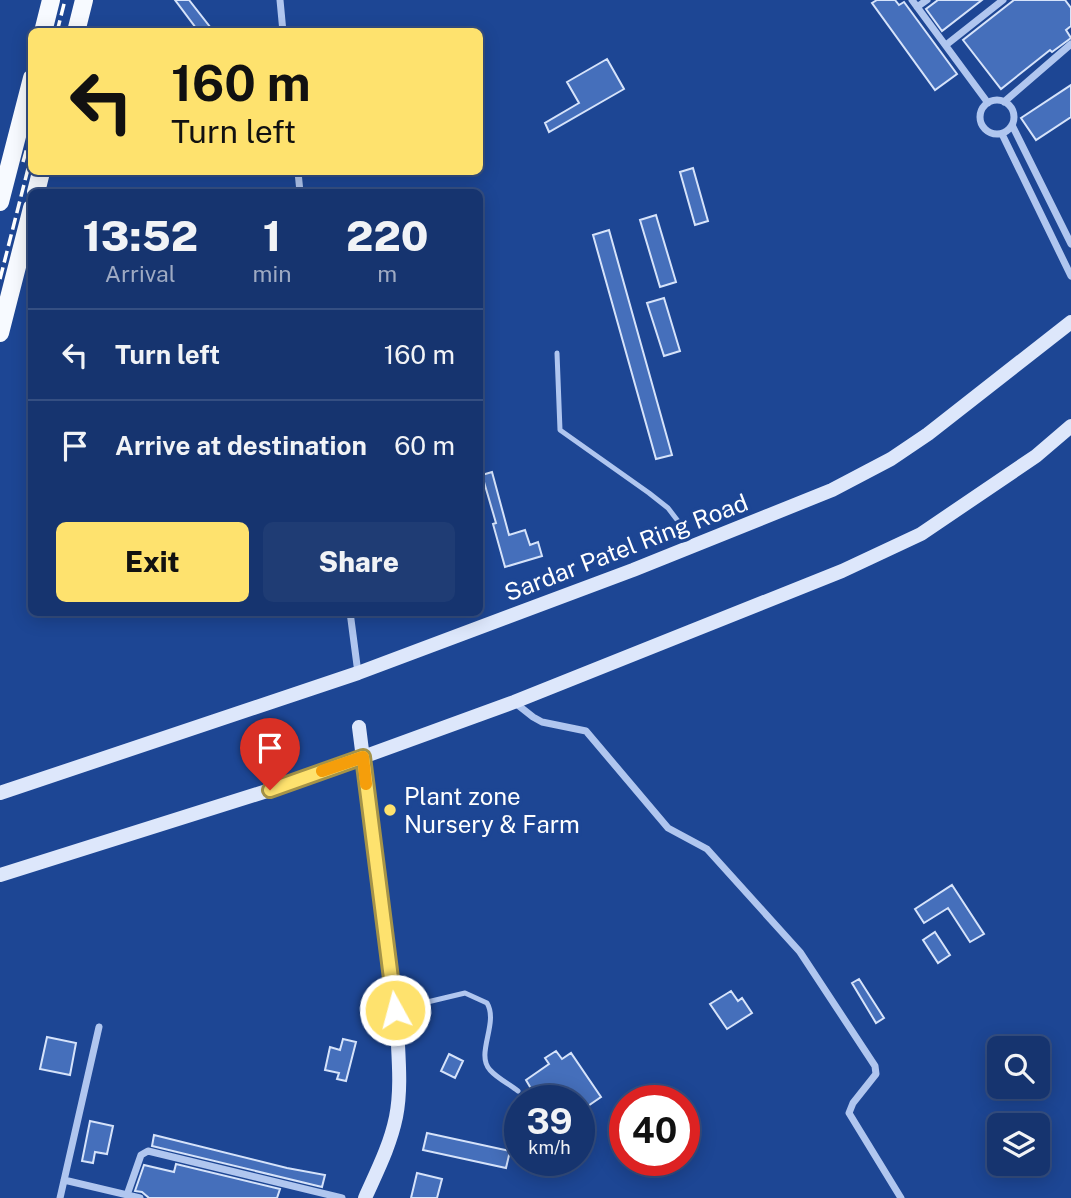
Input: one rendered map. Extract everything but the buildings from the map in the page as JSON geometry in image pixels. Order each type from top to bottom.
[{"type":"main road","points":[[44,28],[51,0]]},
{"type":"main road","points":[[77,28],[84,0]]},
{"type":"main road","points":[[0,202],[28,94]]},
{"type":"main road","points":[[0,332],[28,224]]},
{"type":"street","points":[[280,0],[283,28]]},
{"type":"street","points":[[912,0],[988,103]]},
{"type":"street","points":[[917,7],[927,0]]},
{"type":"street","points":[[946,45],[1003,0]]},
{"type":"street","points":[[1004,102],[1071,44]]},
{"type":"street","points":[[1002,134],[988,132],[981,123],[981,112],[988,103],[1004,102],[1012,109],[1012,125],[1071,244]]},
{"type":"street","points":[[1002,134],[1012,125]]},
{"type":"street","points":[[1002,134],[1071,276]]},
{"type":"street","name":"Sardar Patel Ring Road","points":[[0,793],[358,673],[832,490],[891,459],[928,434],[1071,322]]},
{"type":"street","points":[[0,875],[219,807],[363,757],[514,702],[830,576],[911,539],[966,506],[1071,426]]},
{"type":"street","points":[[351,616],[358,673]]},
{"type":"street","points":[[514,702],[542,722],[586,732],[668,828],[707,849],[800,952],[875,1066],[876,1074],[853,1103],[849,1113],[901,1198]]},
{"type":"street","points":[[359,727],[395,1010],[399,1073],[396,1115],[386,1152],[365,1198]]},
{"type":"street","points":[[60,1198],[99,1027]]},
{"type":"street","points":[[127,1195],[141,1155],[148,1151],[342,1198]]},
{"type":"street","points":[[64,1181],[140,1198]]},
{"type":"lane","points":[[558,354],[560,430],[668,508],[681,525],[690,547]]},
{"type":"lane","points":[[395,1010],[460,993],[470,994],[485,1002],[490,1006],[492,1014],[485,1054],[487,1065],[490,1071],[510,1085]]},
{"type":"railway","points":[[58,28],[65,0]]},
{"type":"railway","points":[[23,162],[28,144]]},
{"type":"railway","points":[[0,279],[28,169]]},
{"type":"slow traffic","points":[[322,771],[363,757],[366,784]]},
{"type":"place","name":"Plant zone Nursery & Farm","points":[[390,810]]},
{"type":"route","points":[[270,790],[363,757],[395,1010]]}]
